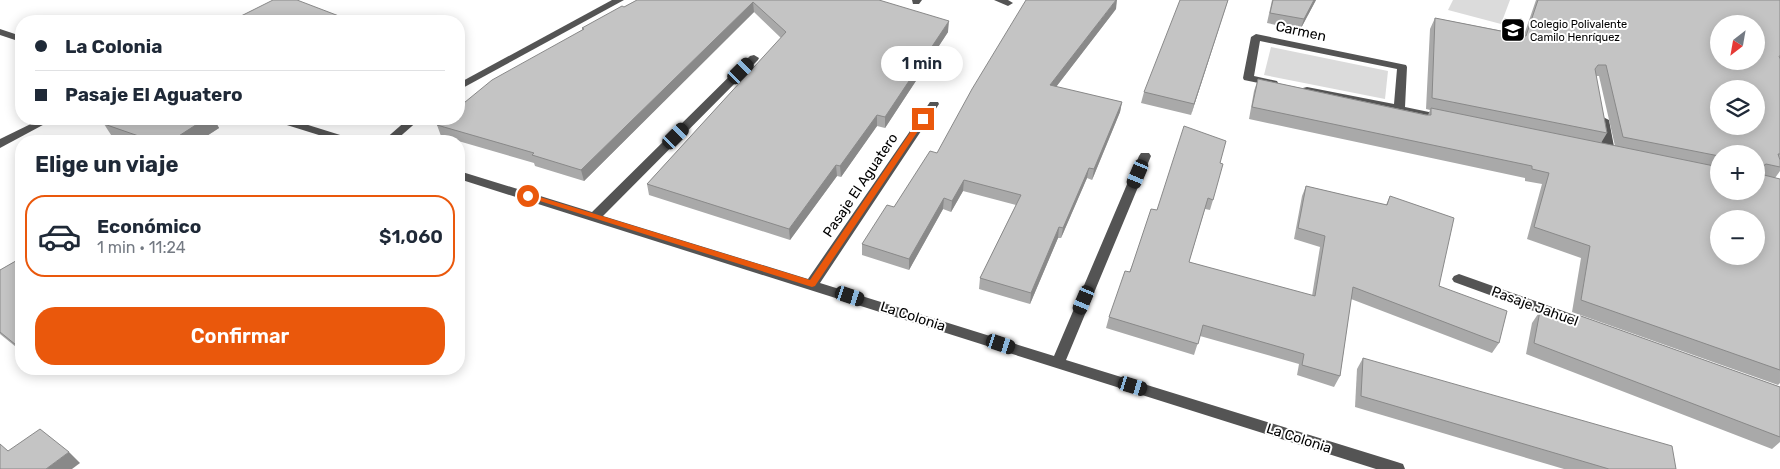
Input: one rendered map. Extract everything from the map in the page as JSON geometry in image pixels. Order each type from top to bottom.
[{"type":"street","points":[[465,84],[619,0]]},
{"type":"street","points":[[0,32],[15,37]]},
{"type":"street","name":"Carmen","points":[[1399,109],[1402,67],[1256,37],[1248,78],[1399,109],[1456,120]]},
{"type":"street","points":[[596,216],[754,58]]},
{"type":"street","name":"Pasaje El Aguatero","points":[[812,284],[934,104]]},
{"type":"street","points":[[1600,107],[1609,152]]},
{"type":"street","points":[[18,135],[37,125]]},
{"type":"street","points":[[297,125],[330,135]]},
{"type":"street","points":[[396,135],[408,125]]},
{"type":"street","points":[[0,144],[15,136]]},
{"type":"street","points":[[1058,362],[1145,156]]},
{"type":"street","name":"La Colonia","points":[[465,177],[596,216],[1398,469]]},
{"type":"street","name":"Pasaje Jahuel","points":[[1459,279],[1598,329]]},
{"type":"shaded area","points":[[1453,0],[1510,0],[1501,24],[1448,10]]},
{"type":"shaded area","points":[[1271,47],[1388,71],[1385,99],[1264,75]]},
{"type":"building","points":[[273,0],[297,0],[336,15],[243,15]]},
{"type":"building","points":[[637,0],[879,0],[949,21],[885,117],[877,115],[840,166],[836,165],[789,229],[647,184],[786,32],[753,2],[581,170],[532,155],[534,153],[437,125],[465,125],[465,102],[492,80],[584,29],[582,28],[622,6],[624,7]]},
{"type":"building","points":[[1026,0],[1116,0],[1050,85],[1122,102],[1094,169],[1089,168],[1063,228],[1059,227],[1031,293],[980,278],[1021,195],[964,180],[952,201],[944,198],[909,259],[862,244],[887,205],[894,207],[930,151],[937,153],[972,89]]},
{"type":"building","points":[[1180,0],[1228,0],[1194,104],[1144,92]]},
{"type":"building","points":[[1273,0],[1314,0],[1304,19],[1270,13]]},
{"type":"building","points":[[1538,0],[1780,0],[1780,154],[1778,154],[1780,167],[1765,165],[1765,145],[1710,145],[1710,154],[1623,137],[1606,65],[1598,65],[1595,69],[1607,133],[1432,98],[1435,18],[1526,36]]},
{"type":"building","points":[[1258,79],[1426,115],[1431,115],[1431,108],[1710,165],[1710,200],[1765,200],[1765,175],[1780,179],[1780,370],[1581,300],[1590,246],[1534,227],[1549,173],[1532,169],[1532,166],[1252,107]]},
{"type":"building","points":[[107,125],[196,125],[180,135],[136,135]]},
{"type":"building","points":[[1184,126],[1226,141],[1220,163],[1223,164],[1213,200],[1208,198],[1189,262],[1315,296],[1325,236],[1298,228],[1306,186],[1387,205],[1390,196],[1454,218],[1439,286],[1507,311],[1499,343],[1353,287],[1340,376],[1302,365],[1304,354],[1203,325],[1198,344],[1109,317],[1125,271],[1130,272],[1151,209],[1157,210]]},
{"type":"building","points":[[15,261],[15,344],[0,332],[0,270]]},
{"type":"building","points":[[1540,311],[1576,325],[1578,315],[1780,387],[1780,437],[1534,343]]},
{"type":"building","points":[[1363,358],[1672,446],[1676,469],[1609,469],[1361,396]]},
{"type":"building","points":[[40,429],[69,452],[46,469],[0,469],[0,444],[8,451]]},
{"type":"place","name":"Colegio Polivalente Camilo Henríquez","points":[[1513,30]]},
{"type":"route","points":[[528,196],[812,284],[923,119]]}]
